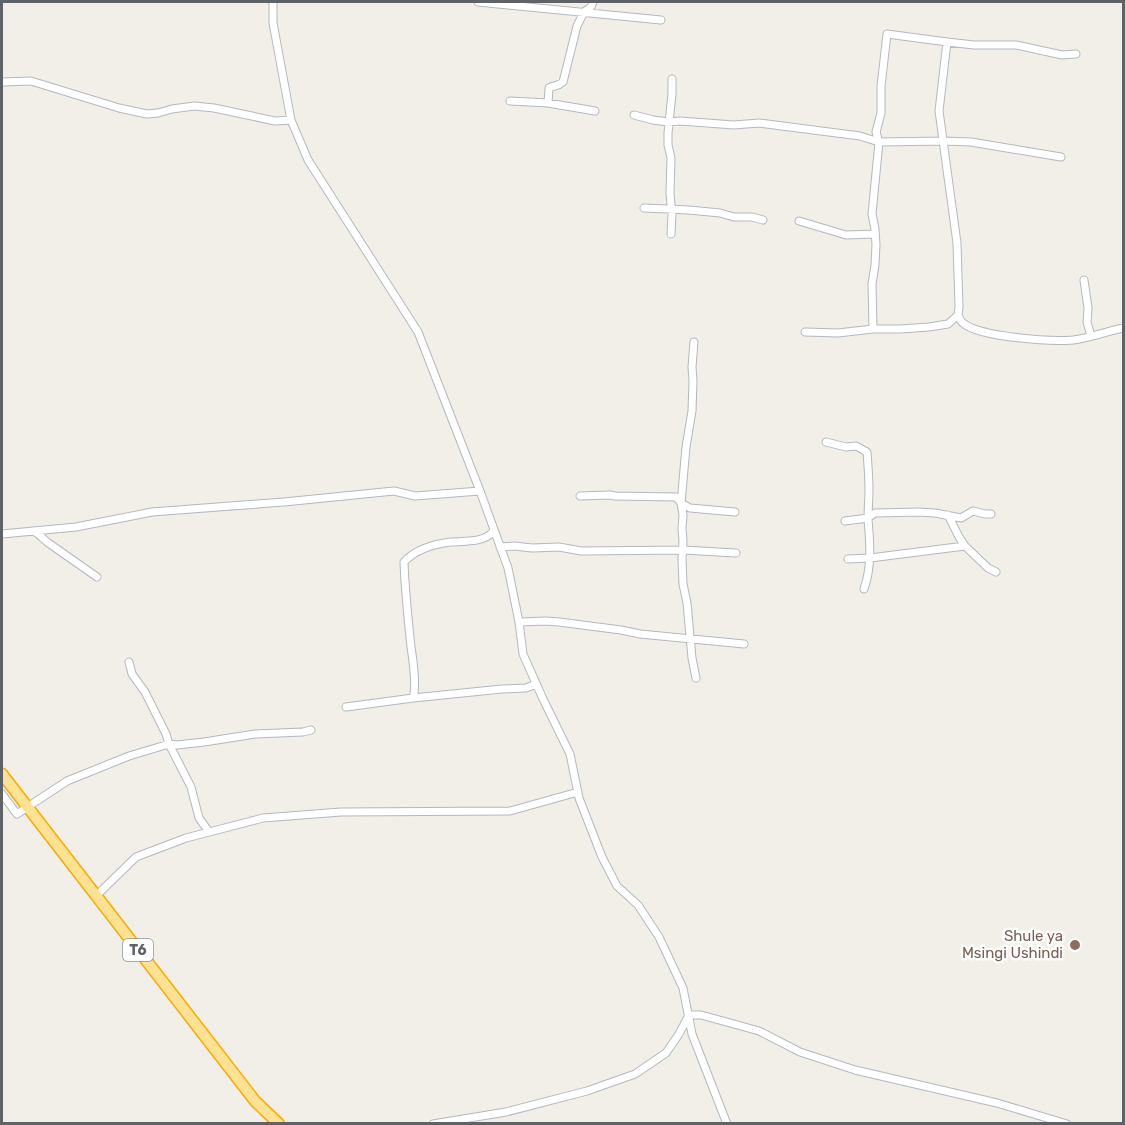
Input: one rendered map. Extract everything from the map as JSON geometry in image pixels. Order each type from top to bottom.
[{"type":"highway","name":"T6","points":[[2,774],[255,1101],[279,1124]]},
{"type":"street","points":[[273,2],[273,23],[291,120],[308,160],[418,332],[508,567],[523,654],[570,754],[578,792],[602,856],[617,886],[638,905],[659,937],[683,988],[692,1034],[727,1124]]},
{"type":"street","points":[[478,2],[661,20]]},
{"type":"street","points":[[548,103],[549,88],[563,82],[572,39],[584,12],[591,7],[593,2]]},
{"type":"street","points":[[873,329],[872,284],[875,265],[875,234],[872,214],[879,142],[876,132],[881,113],[881,86],[887,34],[974,45],[1016,45],[1062,55],[1076,54]]},
{"type":"street","points":[[947,42],[939,111],[957,243],[958,315],[962,323],[981,331],[1032,340],[1059,341],[1076,340],[1124,328]]},
{"type":"street","points":[[671,234],[671,158],[668,145],[668,122],[672,79]]},
{"type":"street","points":[[2,82],[31,81],[119,108],[147,114],[194,106],[275,121],[291,120]]},
{"type":"street","points":[[510,101],[548,103],[596,111]]},
{"type":"street","points":[[634,115],[668,122],[726,125],[759,123],[860,136],[879,142],[979,143],[1061,157]]},
{"type":"street","points":[[644,208],[720,213],[764,220]]},
{"type":"street","points":[[799,221],[846,235],[875,234]]},
{"type":"street","points":[[1084,280],[1088,308],[1087,322],[1091,336]]},
{"type":"street","points":[[805,332],[838,333],[948,324],[958,315]]},
{"type":"street","points":[[694,342],[692,411],[681,503],[683,584],[696,678]]},
{"type":"street","points":[[826,442],[846,447],[856,446],[867,452],[870,558],[864,590]]},
{"type":"street","points":[[2,534],[76,527],[152,512],[394,491],[415,496],[480,491]]},
{"type":"street","points":[[580,496],[676,497],[690,508],[735,512]]},
{"type":"street","points":[[845,521],[868,518],[874,513],[919,512],[961,518],[973,511],[992,514]]},
{"type":"street","points":[[948,515],[965,546],[988,568],[996,572]]},
{"type":"street","points":[[413,698],[413,666],[404,562],[412,554],[426,548],[483,538],[490,536],[494,530]]},
{"type":"street","points":[[33,531],[97,577]]},
{"type":"street","points":[[848,559],[965,546]]},
{"type":"street","points":[[500,547],[736,553]]},
{"type":"street","points":[[519,622],[559,622],[744,645]]},
{"type":"street","points":[[129,662],[132,674],[145,692],[191,787],[199,818],[207,829]]},
{"type":"street","points":[[346,707],[413,698],[526,688],[536,684]]},
{"type":"street","points":[[2,794],[17,814],[67,781],[129,756],[169,744],[177,746],[255,734],[311,730]]},
{"type":"street","points":[[96,896],[136,857],[186,838],[263,818],[341,812],[510,811],[578,792]]},
{"type":"street","points":[[433,1124],[506,1112],[587,1091],[635,1074],[666,1053],[680,1034],[688,1015]]},
{"type":"street","points":[[688,1015],[701,1015],[759,1031],[800,1052],[855,1070],[997,1103],[1068,1124]]},
{"type":"place","name":"Shule ya Msingi Ushindi","points":[[1075,945]]}]
